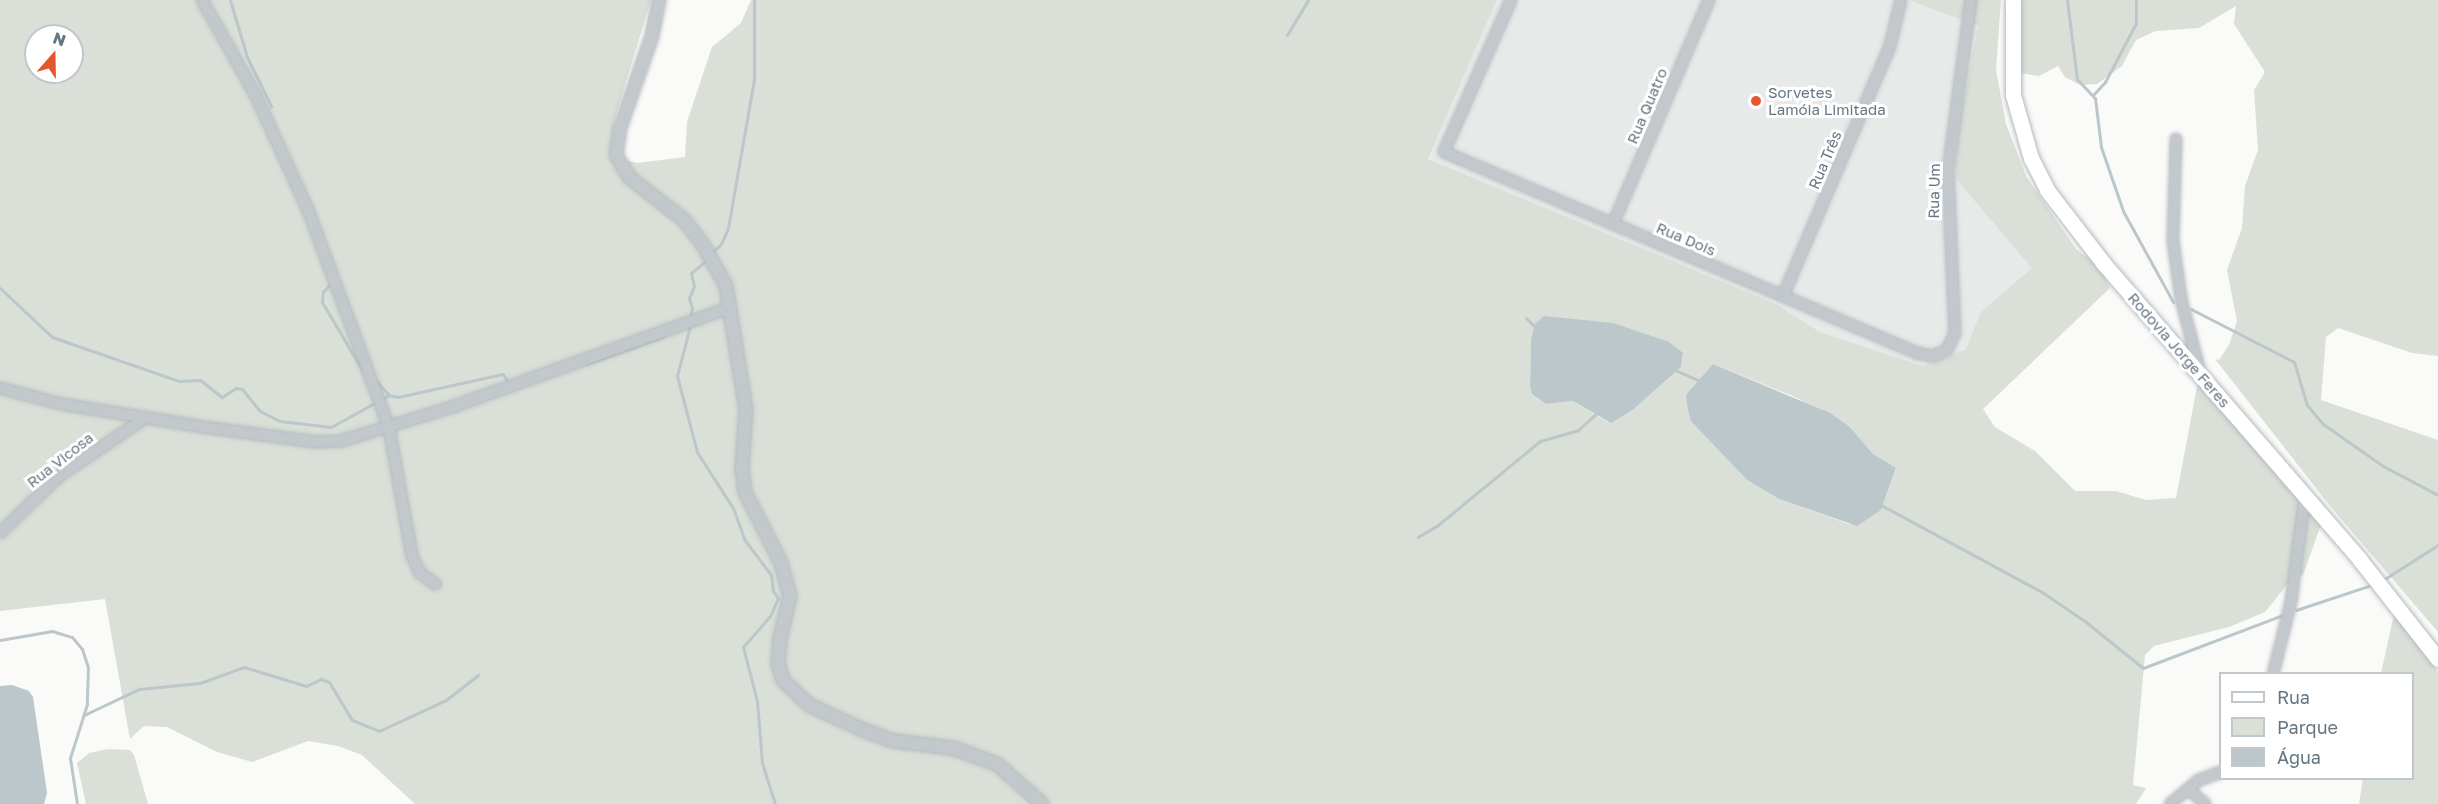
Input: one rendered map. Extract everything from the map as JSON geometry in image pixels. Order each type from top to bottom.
[{"type":"main road","name":"Rodovia Jorge Feres","points":[[2013,0],[2013,95],[2037,169],[2068,220],[2305,496],[2438,659]]},
{"type":"street","points":[[202,0],[287,160],[389,428],[412,556],[420,573],[435,584]]},
{"type":"street","points":[[659,0],[652,36],[620,128],[616,155],[630,178],[667,204],[702,243],[726,286],[746,409],[745,492],[781,563],[790,596],[780,639],[778,663],[783,680],[809,705],[863,730],[894,741],[953,748],[997,764],[1042,804]]},
{"type":"street","name":"Rua Dois","points":[[1511,0],[1444,152],[1917,353]]},
{"type":"street","name":"Rua Quatro","points":[[1613,224],[1709,0]]},
{"type":"street","name":"Rua Três","points":[[1783,296],[1890,46],[1900,0]]},
{"type":"street","name":"Rua Um","points":[[1917,353],[1940,355],[1947,350],[1955,333],[1948,238],[1949,162],[1971,0]]},
{"type":"street","points":[[2176,139],[2173,242],[2181,299],[2201,375]]},
{"type":"street","points":[[0,388],[61,405],[144,418],[316,442],[341,441],[389,428],[731,307]]},
{"type":"street","name":"Rua Vicosa","points":[[0,533],[59,476],[144,418]]},
{"type":"street","points":[[2273,672],[2290,602],[2305,496]]},
{"type":"street","points":[[2169,804],[2206,775],[2219,772]]},
{"type":"street","points":[[2188,789],[2205,804]]},
{"type":"shaded area","points":[[1497,0],[1908,0],[1978,26],[1959,127],[1955,178],[2033,268],[1980,313],[1966,349],[1923,366],[1820,332],[1776,304],[1428,159]]},
{"type":"green space","points":[[0,0],[651,0],[614,121],[613,138],[621,159],[637,163],[685,157],[687,122],[712,47],[741,23],[751,0],[1497,0],[1428,159],[1776,304],[1820,332],[1923,366],[1966,349],[1980,313],[2032,268],[1955,178],[1959,127],[1978,26],[1908,0],[2001,0],[1996,70],[2006,124],[2026,176],[2076,249],[2099,266],[2110,288],[1983,409],[1995,427],[2035,451],[2075,491],[2116,491],[2146,500],[2176,498],[2198,381],[2322,522],[2303,575],[2290,581],[2265,612],[2229,627],[2154,646],[2145,655],[2133,785],[2146,788],[2136,804],[415,804],[362,755],[338,746],[308,741],[252,762],[217,752],[167,727],[144,726],[130,739],[105,599],[0,611]],"holes":[[[1544,316],[1572,320],[1683,356],[1681,367],[1634,409],[1608,422],[1573,401],[1546,404],[1532,394],[1530,387],[1531,339]],[[1713,364],[1795,397],[1850,427],[1873,454],[1896,469],[1881,510],[1849,524],[1779,499],[1747,480],[1702,432]]]},
{"type":"green space","points":[[2022,0],[2438,0],[2438,356],[2412,353],[2338,328],[2326,337],[2321,400],[2438,440],[2438,632],[2330,506],[2215,359],[2219,360],[2229,345],[2237,321],[2227,270],[2242,228],[2245,186],[2258,150],[2254,90],[2265,72],[2234,24],[2236,6],[2199,28],[2156,31],[2136,40],[2122,66],[2097,84],[2080,85],[2065,77],[2058,66],[2039,76],[2020,73],[2017,45]]},
{"type":"green space","points":[[2395,610],[2438,672],[2438,804],[2359,804],[2363,780],[2414,780],[2414,672],[2381,672]]},
{"type":"green space","points":[[108,749],[130,750],[134,755],[148,804],[86,804],[77,763],[89,753]]},
{"type":"water","points":[[1544,316],[1613,323],[1669,342],[1683,353],[1681,367],[1634,409],[1611,423],[1573,401],[1546,404],[1532,394],[1530,387],[1531,339],[1535,324]]},
{"type":"water","points":[[1713,364],[1830,413],[1850,427],[1873,454],[1896,468],[1881,510],[1857,526],[1779,499],[1747,480],[1691,421],[1686,395]]},
{"type":"water","points":[[12,685],[29,691],[33,697],[47,793],[44,804],[0,804],[0,686]]},
{"type":"waterway","points":[[230,0],[247,57],[271,106]]},
{"type":"waterway","points":[[711,253],[721,244],[728,228],[754,79],[754,0]]},
{"type":"waterway","points":[[1287,35],[1308,0]]},
{"type":"waterway","points":[[2067,0],[2077,79],[2095,98],[2101,147],[2123,211],[2173,302]]},
{"type":"waterway","points":[[2093,95],[2105,82],[2136,23],[2136,0]]},
{"type":"waterway","points":[[690,319],[692,308],[689,298],[694,286],[691,273],[708,259]]},
{"type":"waterway","points":[[331,283],[323,292],[322,302],[364,373]]},
{"type":"waterway","points":[[0,288],[52,337],[179,381],[200,380],[222,397],[236,388],[242,389],[260,411],[280,421],[331,427],[389,395]]},
{"type":"waterway","points":[[2191,309],[2294,362],[2307,405],[2323,424],[2383,466],[2438,495]]},
{"type":"waterway","points":[[1526,318],[1535,327]]},
{"type":"waterway","points":[[690,326],[677,376],[697,452],[733,508],[744,539],[771,575],[773,591],[778,598],[770,616],[743,647],[757,701],[762,763],[775,804]]},
{"type":"waterway","points":[[587,364],[663,337]]},
{"type":"waterway","points":[[1673,369],[1700,381]]},
{"type":"waterway","points":[[377,382],[389,395],[398,397],[503,374],[509,384]]},
{"type":"waterway","points":[[1418,537],[1438,525],[1540,441],[1578,430],[1598,412]]},
{"type":"waterway","points":[[1881,505],[2042,592],[2086,622],[2143,668],[2280,616]]},
{"type":"waterway","points":[[2386,578],[2438,545]]},
{"type":"waterway","points":[[2296,610],[2371,585]]},
{"type":"waterway","points":[[0,640],[52,631],[72,637],[82,649],[88,667],[87,704],[70,758],[77,804]]},
{"type":"waterway","points":[[84,715],[139,689],[200,683],[244,667],[306,686],[321,679],[329,682],[352,720],[379,731],[446,700],[478,675]]},
{"type":"place","name":"Sorvetes Lamóia Limitada","points":[[1756,101]]}]
